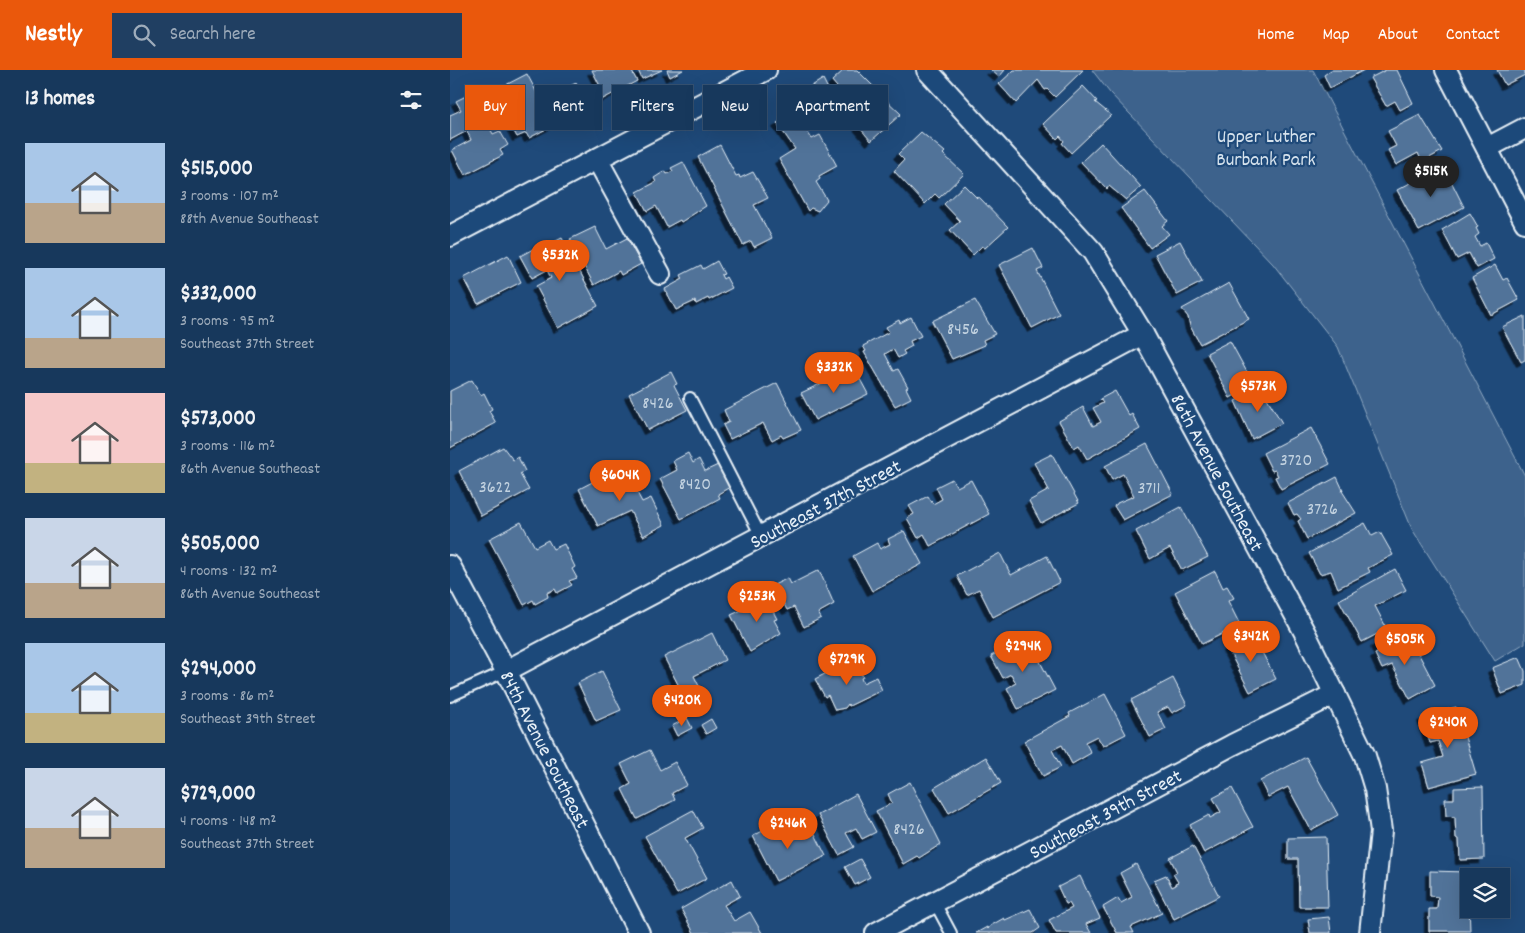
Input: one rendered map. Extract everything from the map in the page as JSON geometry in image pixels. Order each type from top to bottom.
[{"type":"street","points":[[450,236],[766,70]]},
{"type":"street","name":"86th Avenue Southeast","points":[[927,70],[1093,252],[1143,334],[1305,633],[1365,756],[1378,808],[1381,831],[1370,933]]},
{"type":"street","points":[[1446,70],[1525,222]]},
{"type":"street","points":[[1487,148],[1525,128]]},
{"type":"street","points":[[597,159],[660,274]]},
{"type":"street","name":"Southeast 37th Street","points":[[506,671],[1143,334]]},
{"type":"street","name":"84th Avenue Southeast","points":[[450,566],[506,671],[639,933]]},
{"type":"street","name":"Southeast 39th Street","points":[[876,933],[1232,745],[1335,694]]},
{"type":"lane","points":[[690,398],[761,536]]},
{"type":"lane","points":[[450,696],[506,671]]},
{"type":"lane","points":[[935,902],[951,933]]},
{"type":"green space","name":"Upper Luther Burbank Park","points":[[1092,70],[1313,70],[1525,476],[1525,643],[1495,661],[1412,529],[1338,347],[1273,264],[1110,93]]},
{"type":"building","points":[[592,70],[631,70],[637,81],[629,85],[612,85],[612,94],[602,99],[602,85],[600,85]]},
{"type":"building","points":[[638,70],[662,70],[642,79]]},
{"type":"building","points":[[667,70],[683,70],[670,77]]},
{"type":"building","points":[[844,70],[857,70],[872,85],[835,85],[832,81]]},
{"type":"building","points":[[991,70],[1005,70],[999,77]]},
{"type":"building","points":[[1014,70],[1083,70],[1055,97],[1047,89],[1045,90],[1038,80],[1016,103],[999,84]]},
{"type":"building","points":[[1331,70],[1364,70],[1330,88],[1324,75]]},
{"type":"building","points":[[1386,70],[1397,70],[1413,103],[1400,110],[1395,101],[1386,106],[1370,78]]},
{"type":"building","points":[[1497,70],[1525,70],[1525,75],[1505,85]]},
{"type":"building","points":[[527,74],[535,89],[535,130],[544,130],[529,138],[526,133],[517,137],[513,130],[525,130],[525,85],[506,85]]},
{"type":"building","points":[[823,79],[826,85],[813,85]]},
{"type":"building","points":[[1083,86],[1097,101],[1095,102],[1111,115],[1071,153],[1062,143],[1064,141],[1060,136],[1057,139],[1043,124]]},
{"type":"building","points":[[465,96],[465,130],[491,130],[493,134],[500,131],[508,145],[500,150],[503,155],[465,175],[452,150],[471,140],[467,131],[450,140],[450,115],[461,110],[456,101]]},
{"type":"building","points":[[888,102],[901,114],[888,126]]},
{"type":"building","points":[[1420,115],[1442,151],[1422,162],[1418,153],[1396,165],[1388,150],[1396,146],[1388,131]]},
{"type":"building","points":[[782,130],[806,130],[812,139],[820,135],[837,166],[819,176],[820,179],[816,182],[827,200],[818,211],[811,208],[808,211],[779,159],[795,149]]},
{"type":"building","points":[[862,130],[883,130],[871,141]]},
{"type":"building","points":[[921,132],[945,152],[943,154],[964,174],[939,198],[935,194],[925,204],[894,171],[904,160],[898,154]]},
{"type":"building","points":[[1101,143],[1141,187],[1126,200],[1109,186],[1107,189],[1081,162]]},
{"type":"building","points":[[720,145],[736,176],[739,175],[740,178],[753,172],[768,198],[754,205],[772,238],[754,247],[751,241],[743,245],[698,157]]},
{"type":"building","points":[[683,162],[706,206],[681,222],[680,220],[667,227],[656,206],[647,211],[637,192],[656,182],[654,178],[665,171],[667,174],[673,171],[671,168]]},
{"type":"building","points":[[1446,164],[1454,180],[1451,181],[1464,207],[1419,231],[1397,190]]},
{"type":"building","points":[[964,185],[977,198],[979,197],[1008,227],[985,248],[982,246],[973,255],[950,230],[960,221],[944,204]]},
{"type":"building","points":[[1145,191],[1168,221],[1162,226],[1169,234],[1150,248],[1121,208]]},
{"type":"building","points":[[1470,213],[1478,227],[1476,228],[1479,234],[1475,237],[1480,246],[1486,243],[1494,259],[1477,268],[1469,253],[1457,259],[1442,230]]},
{"type":"building","points":[[595,227],[606,249],[627,238],[641,264],[621,275],[619,271],[594,285],[570,239]]},
{"type":"building","points":[[562,238],[598,306],[558,328],[536,286],[551,278],[547,270],[532,278],[520,256],[537,247],[538,250]]},
{"type":"building","points":[[1180,241],[1202,282],[1177,295],[1155,254]]},
{"type":"building","points":[[1033,248],[1043,268],[1037,271],[1059,314],[1032,328],[999,265]]},
{"type":"building","points":[[508,255],[521,282],[478,304],[464,278]]},
{"type":"building","points":[[717,261],[724,274],[721,275],[723,279],[726,277],[732,288],[709,300],[708,298],[696,304],[695,301],[676,310],[665,289],[683,279],[681,275],[701,265],[703,269]]},
{"type":"building","points":[[1495,265],[1503,280],[1507,278],[1519,300],[1491,315],[1472,278]]},
{"type":"building","points":[[1229,283],[1249,319],[1200,344],[1190,326],[1188,317],[1182,309]]},
{"type":"building","points":[[975,300],[995,334],[983,340],[985,345],[952,359],[932,321]]},
{"type":"building","points":[[1525,316],[1525,360],[1521,362],[1502,327]]},
{"type":"building","points":[[911,317],[921,336],[910,341],[912,346],[903,351],[905,354],[898,358],[893,349],[885,354],[894,371],[898,369],[908,387],[906,388],[911,398],[895,406],[864,352],[866,351],[863,346],[889,332],[886,327],[899,320],[900,323]]},
{"type":"building","points":[[1230,341],[1254,385],[1230,398],[1207,353]]},
{"type":"building","points":[[854,368],[868,394],[815,420],[801,393]]},
{"type":"building","points":[[671,372],[677,384],[674,385],[687,410],[648,430],[629,394]]},
{"type":"building","points":[[472,380],[481,395],[484,393],[492,409],[489,411],[496,423],[450,448],[450,391]]},
{"type":"building","points":[[777,383],[801,430],[783,438],[781,435],[772,440],[763,423],[730,439],[723,425],[729,422],[724,410]]},
{"type":"building","points":[[1261,388],[1282,423],[1252,439],[1235,401]]},
{"type":"building","points":[[1115,391],[1129,416],[1132,414],[1140,429],[1087,459],[1079,445],[1074,448],[1059,421],[1083,407],[1093,426],[1101,422],[1093,408],[1103,403],[1100,399]]},
{"type":"building","points":[[1311,428],[1330,464],[1281,489],[1275,477],[1278,476],[1275,470],[1272,471],[1263,453]]},
{"type":"building","points":[[1147,444],[1173,494],[1123,520],[1114,506],[1134,496],[1123,474],[1112,480],[1105,466]]},
{"type":"building","points":[[503,447],[513,460],[518,457],[525,471],[520,474],[529,490],[481,516],[459,471]]},
{"type":"building","points":[[688,453],[693,463],[699,459],[705,471],[718,465],[730,487],[718,494],[720,498],[681,519],[660,479],[677,470],[673,461]]},
{"type":"building","points":[[1052,454],[1079,503],[1041,523],[1029,501],[1049,490],[1034,463]]},
{"type":"building","points":[[623,466],[642,502],[651,498],[664,525],[643,536],[630,511],[598,526],[579,489]]},
{"type":"building","points":[[1337,477],[1342,491],[1356,513],[1307,539],[1298,521],[1301,519],[1297,514],[1294,515],[1288,503]]},
{"type":"building","points":[[952,479],[957,487],[971,480],[989,514],[930,546],[924,534],[918,538],[907,518],[914,514],[909,506],[928,496],[933,504],[942,499],[936,487]]},
{"type":"building","points":[[1181,507],[1208,557],[1182,570],[1170,548],[1150,559],[1136,531]]},
{"type":"building","points":[[521,522],[535,547],[548,540],[553,549],[564,544],[575,567],[572,569],[577,578],[569,581],[572,585],[557,593],[555,589],[547,593],[548,597],[535,604],[533,600],[524,605],[489,539]]},
{"type":"building","points":[[1365,523],[1372,536],[1380,532],[1393,555],[1368,568],[1370,572],[1338,588],[1331,571],[1320,574],[1309,553]]},
{"type":"building","points":[[904,531],[922,564],[872,591],[853,556],[877,543],[880,549],[890,544],[888,539]]},
{"type":"building","points":[[1000,553],[1011,575],[1047,556],[1060,582],[993,617],[979,589],[967,595],[957,576]]},
{"type":"building","points":[[1395,569],[1406,590],[1375,606],[1387,629],[1362,642],[1339,600]]},
{"type":"building","points":[[819,570],[834,604],[818,613],[821,618],[804,627],[794,607],[787,610],[774,585],[788,578],[791,584]]},
{"type":"building","points":[[1215,571],[1223,588],[1227,586],[1234,598],[1228,601],[1240,625],[1202,644],[1175,592]]},
{"type":"building","points":[[763,592],[777,619],[774,620],[781,633],[750,652],[731,615],[755,604],[751,598]]},
{"type":"building","points":[[712,633],[725,660],[694,676],[703,694],[687,702],[664,657]]},
{"type":"building","points":[[1253,635],[1276,679],[1250,692],[1227,647]]},
{"type":"building","points":[[1393,635],[1404,652],[1415,647],[1435,685],[1410,699],[1392,665],[1382,669],[1375,654],[1379,652],[1375,643]]},
{"type":"building","points":[[1027,637],[1055,690],[1018,709],[1007,688],[1016,683],[1011,674],[1003,678],[991,656]]},
{"type":"building","points":[[1519,657],[1525,671],[1525,685],[1502,694],[1492,668]]},
{"type":"building","points":[[854,659],[863,677],[861,678],[863,683],[876,677],[882,690],[849,706],[848,704],[845,708],[835,710],[828,695],[825,697],[815,679]]},
{"type":"building","points":[[602,671],[621,710],[596,721],[578,683]]},
{"type":"building","points":[[1173,678],[1187,705],[1172,713],[1168,707],[1157,712],[1166,729],[1150,737],[1131,700]]},
{"type":"building","points":[[1105,694],[1126,734],[1103,746],[1097,736],[1085,742],[1091,753],[1072,764],[1062,745],[1052,750],[1061,767],[1043,776],[1024,741],[1070,716],[1069,713]]},
{"type":"building","points":[[1456,707],[1476,774],[1429,787],[1422,763],[1443,757],[1438,741],[1430,743],[1422,717]]},
{"type":"building","points":[[687,718],[692,728],[677,736],[672,726]]},
{"type":"building","points":[[711,719],[716,728],[706,734],[701,725]]},
{"type":"building","points":[[650,750],[660,770],[675,762],[687,785],[672,793],[675,800],[637,819],[622,789],[631,784],[621,764]]},
{"type":"building","points":[[986,757],[1001,783],[949,813],[934,788]]},
{"type":"building","points":[[1306,757],[1338,815],[1311,830],[1288,787],[1268,797],[1260,781]]},
{"type":"building","points":[[910,782],[941,844],[919,858],[917,856],[903,864],[876,811],[892,803],[888,794]]},
{"type":"building","points":[[1483,787],[1484,859],[1460,860],[1455,817],[1446,816],[1445,799],[1454,799],[1454,788]]},
{"type":"building","points":[[1232,788],[1253,827],[1204,853],[1190,825],[1209,815],[1210,818],[1221,812],[1213,798]]},
{"type":"building","points":[[856,794],[876,832],[862,839],[856,828],[846,833],[854,847],[839,855],[818,815]]},
{"type":"building","points":[[693,810],[703,828],[685,838],[707,878],[677,894],[645,836]]},
{"type":"building","points":[[784,820],[794,839],[813,830],[826,856],[776,881],[753,836]]},
{"type":"building","points":[[1326,837],[1328,907],[1299,907],[1298,859],[1288,859],[1288,838]]},
{"type":"building","points":[[1193,846],[1219,896],[1174,919],[1154,880],[1166,875],[1172,887],[1176,885],[1175,883],[1178,882],[1173,874],[1177,872],[1170,858]]},
{"type":"building","points":[[860,859],[870,877],[855,885],[845,867]]},
{"type":"building","points":[[1136,864],[1162,913],[1131,927],[1134,933],[1117,933],[1103,907],[1118,898],[1121,903],[1132,897],[1120,873]]},
{"type":"building","points":[[1430,871],[1460,872],[1460,918],[1470,918],[1470,931],[1429,931],[1429,909],[1437,909],[1438,897],[1430,896]]},
{"type":"building","points":[[1080,876],[1100,918],[1086,924],[1091,933],[1056,933],[1049,920],[1072,908],[1069,903],[1066,904],[1058,887]]},
{"type":"building","points":[[732,880],[740,896],[724,905],[734,921],[750,912],[762,933],[694,933],[681,909]]},
{"type":"building","points":[[1030,909],[1040,928],[1033,933],[976,933],[987,927],[988,929],[1004,918],[1005,920]]},
{"type":"building","points":[[1329,917],[1331,933],[1310,933],[1308,919]]}]
